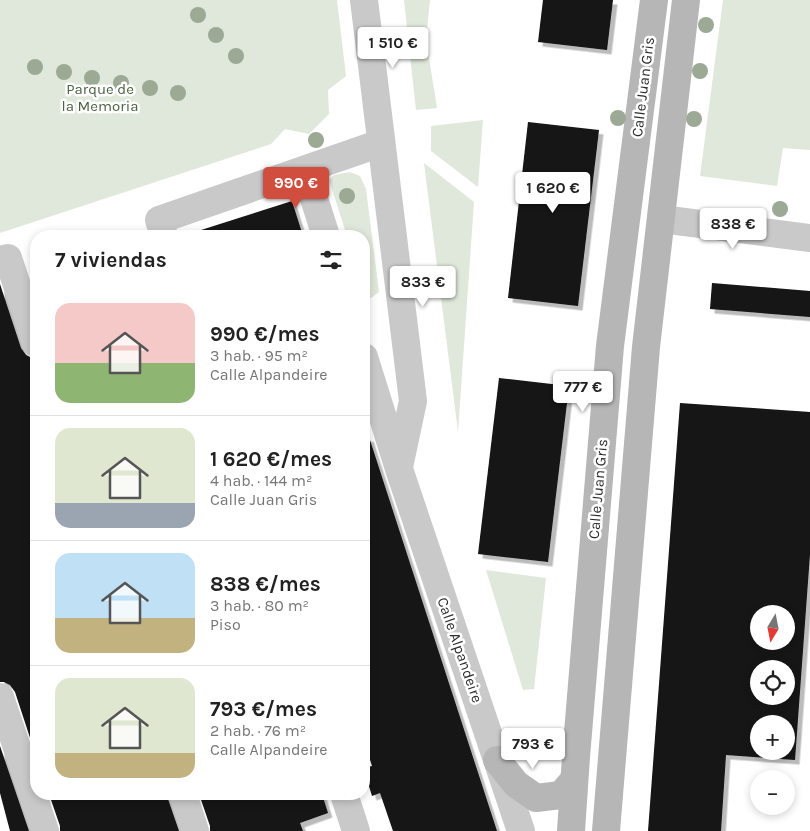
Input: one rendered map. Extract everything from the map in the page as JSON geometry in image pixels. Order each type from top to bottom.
[{"type":"main road","name":"Calle Juan Gris","points":[[571,831],[610,346],[654,0]]},
{"type":"main road","points":[[606,831],[646,347],[686,0]]},
{"type":"main road","points":[[497,760],[516,784],[536,798],[561,795],[574,780]]},
{"type":"street","points":[[364,0],[413,401],[399,469]]},
{"type":"street","points":[[162,230],[159,220],[381,143]]},
{"type":"street","points":[[306,170],[324,230]]},
{"type":"street","points":[[661,219],[810,238]]},
{"type":"street","points":[[4,259],[30,327]]},
{"type":"street","name":"Calle Alpandeire","points":[[370,376],[399,469],[520,831]]},
{"type":"street","points":[[0,697],[30,786]]},
{"type":"street","points":[[35,800],[45,831]]},
{"type":"street","points":[[185,800],[195,831]]},
{"type":"street","points":[[346,800],[356,831]]},
{"type":"green space","name":"Parque de la Memoria","points":[[0,0],[337,0],[346,76],[328,90],[329,114],[309,134],[285,129],[271,144],[0,233]]},
{"type":"green space","points":[[404,0],[430,0],[426,39],[437,108],[416,110]]},
{"type":"green space","points":[[723,0],[810,0],[810,150],[783,148],[777,186],[700,176]]},
{"type":"green space","points":[[483,120],[478,187],[431,151],[431,126]]},
{"type":"green space","points":[[424,163],[474,202],[458,432]]},
{"type":"green space","points":[[350,172],[360,176],[366,189],[379,292],[371,298],[370,230],[345,230],[329,180],[334,175]]},
{"type":"green space","points":[[486,570],[546,578],[534,689],[523,690]]},
{"type":"building","points":[[543,0],[613,0],[607,50],[538,42]]},
{"type":"building","points":[[528,122],[599,130],[578,306],[508,298]]},
{"type":"building","points":[[292,201],[301,230],[201,230]]},
{"type":"building","points":[[712,283],[810,291],[810,317],[710,309]]},
{"type":"building","points":[[0,284],[21,348],[30,357],[30,738],[15,692],[10,685],[0,682]]},
{"type":"building","points":[[499,378],[569,386],[548,562],[478,554]]},
{"type":"building","points":[[680,403],[810,412],[810,554],[795,760],[795,715],[750,715],[750,757],[726,755],[721,831],[648,831]]},
{"type":"building","points":[[370,440],[497,831],[393,831],[380,793],[372,796],[370,790],[370,766],[372,766],[370,760]]},
{"type":"building","points":[[0,746],[29,831],[10,831],[0,793]]},
{"type":"building","points":[[51,800],[168,800],[179,831],[60,831]]},
{"type":"building","points":[[201,800],[324,800],[328,813],[300,823],[303,831],[210,831]]}]
